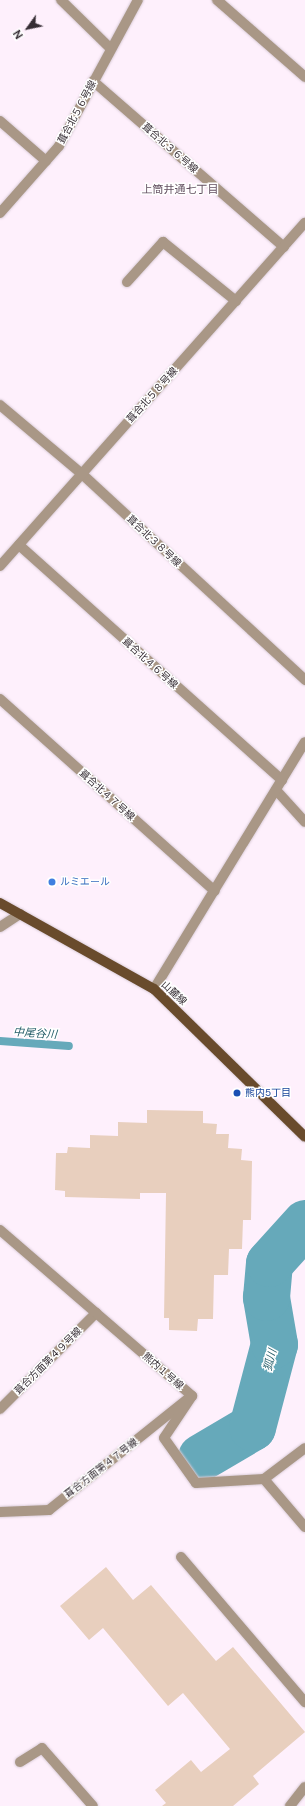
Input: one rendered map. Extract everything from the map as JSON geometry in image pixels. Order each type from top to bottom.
[{"type":"main road","name":"山麓線","points":[[0,903],[154,989],[305,1137]]},
{"type":"street","points":[[61,0],[110,48]]},
{"type":"street","name":"葺合北５６号線","points":[[0,213],[59,146],[110,48],[138,0]]},
{"type":"street","points":[[217,0],[305,77]]},
{"type":"street","name":"葺合北３６号線","points":[[93,81],[284,247]]},
{"type":"street","points":[[0,121],[46,160]]},
{"type":"street","name":"葺合北５８号線","points":[[0,566],[305,223]]},
{"type":"street","points":[[127,282],[163,242],[236,301]]},
{"type":"street","name":"葺合北３８号線","points":[[0,405],[82,474],[305,680]]},
{"type":"street","name":"葺合北４６号線","points":[[19,545],[282,780]]},
{"type":"street","name":"葺合北４７号線","points":[[0,699],[215,891]]},
{"type":"street","points":[[154,989],[305,742]]},
{"type":"street","points":[[276,790],[305,822]]},
{"type":"street","points":[[0,927],[20,914]]},
{"type":"street","name":"熊内１号線","points":[[0,1230],[192,1396],[164,1438],[196,1483],[264,1480]]},
{"type":"street","name":"葺合方面第４９号線","points":[[0,1408],[96,1313]]},
{"type":"street","name":"葺合方面第４７号線","points":[[2,1510],[49,1510],[192,1396]]},
{"type":"street","points":[[305,1448],[264,1480],[305,1527]]},
{"type":"street","points":[[180,1557],[305,1702]]},
{"type":"street","points":[[20,1762],[42,1748],[93,1806]]},
{"type":"street","points":[[290,1806],[305,1787]]},
{"type":"building","points":[[147,1110],[203,1111],[203,1123],[217,1124],[216,1134],[229,1134],[228,1148],[242,1149],[241,1160],[252,1161],[251,1220],[243,1220],[242,1249],[229,1249],[228,1275],[214,1275],[213,1319],[198,1319],[197,1331],[169,1330],[169,1318],[164,1318],[166,1193],[140,1193],[140,1199],[65,1197],[65,1191],[55,1190],[56,1153],[67,1153],[68,1147],[90,1148],[90,1135],[118,1136],[118,1122],[147,1123]]},
{"type":"building","points":[[106,1567],[133,1600],[151,1585],[216,1661],[233,1647],[305,1732],[253,1776],[259,1784],[233,1806],[162,1806],[166,1803],[155,1790],[191,1760],[201,1772],[230,1749],[183,1693],[168,1706],[103,1628],[89,1640],[60,1606]]},
{"type":"waterway","name":"中尾谷川","points":[[0,1041],[69,1046]]},
{"type":"waterway","name":"狐川","points":[[201,1457],[252,1427],[274,1344],[266,1297],[269,1263],[305,1223]]},
{"type":"place","name":"ルミエール","points":[[52,882]]},
{"type":"place","name":"熊内5丁目","points":[[237,1093]]},
{"type":"district","name":"上筒井通七丁目","points":[[180,189]]}]
